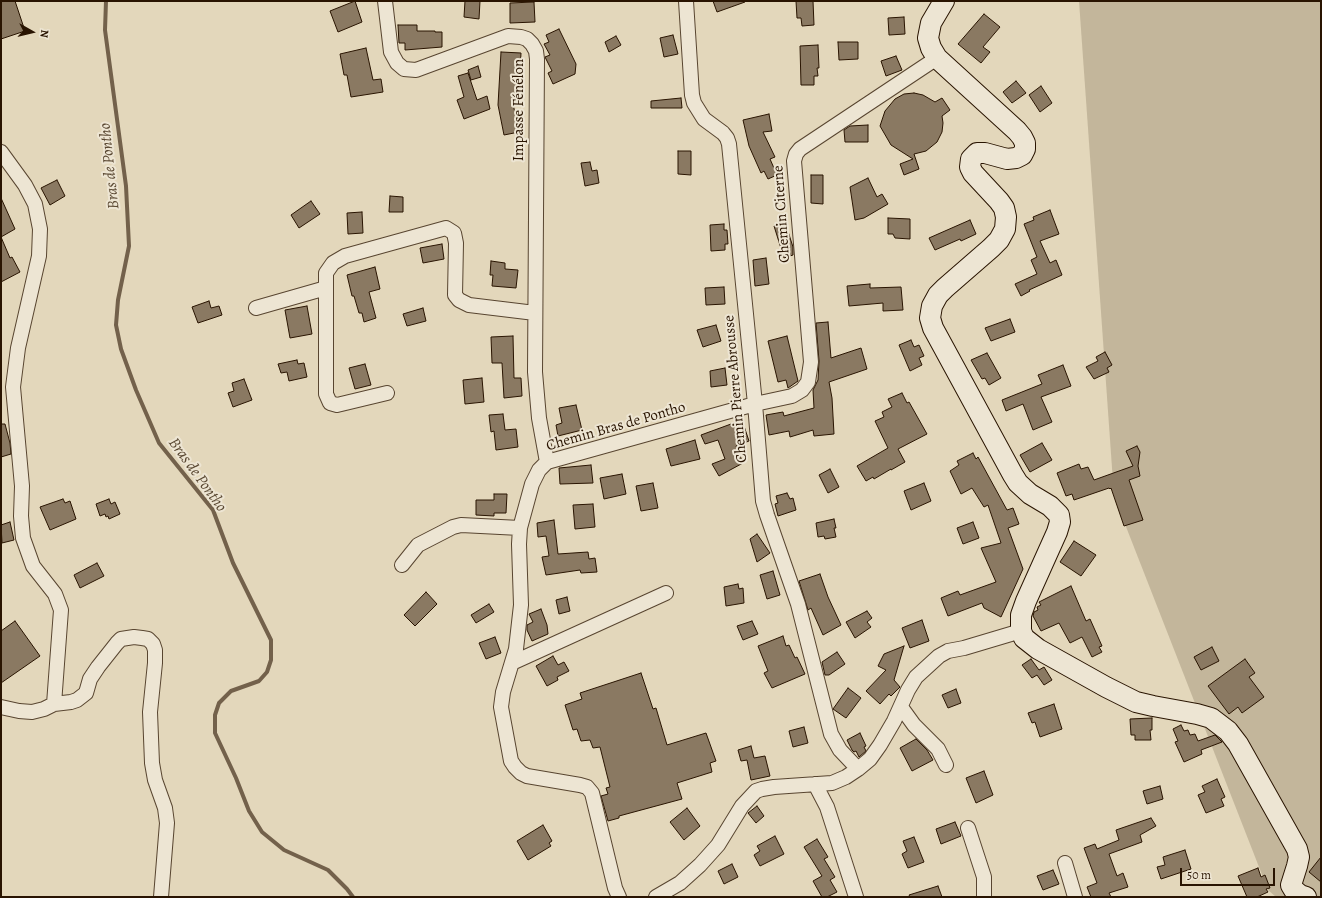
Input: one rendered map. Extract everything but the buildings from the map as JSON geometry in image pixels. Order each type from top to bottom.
[{"type":"main road","points":[[944,1],[931,23],[928,38],[931,48],[937,58],[1018,131],[1025,143],[1022,155],[1016,158],[1007,159],[984,153],[977,153],[971,159],[970,167],[973,173],[1004,208],[1006,217],[1005,229],[999,240],[991,248],[938,295],[932,306],[930,318],[933,328],[1013,476],[1030,494],[1050,506],[1059,515],[1060,522],[1057,532],[1021,615],[1021,631],[1024,638],[1038,649],[1136,702],[1211,718],[1228,731],[1238,744],[1293,841],[1299,857],[1291,885],[1300,895],[1306,897]]},
{"type":"street","name":"Impasse Fénélon","points":[[385,1],[391,52],[397,64],[404,69],[416,70],[508,36],[527,39],[536,51],[535,372],[539,418],[547,462]]},
{"type":"street","name":"Chemin Pierre Abrousse","points":[[686,1],[692,95],[694,103],[704,119],[723,133],[729,144],[755,404],[761,486],[767,515],[798,604],[831,734],[840,750],[858,769]]},
{"type":"street","name":"Chemin Citerne","points":[[755,404],[792,396],[802,390],[808,382],[810,372],[811,362],[794,161],[796,154],[800,149],[937,58]]},
{"type":"street","points":[[1,152],[25,185],[35,204],[40,229],[39,256],[18,348],[13,388],[22,486],[21,516],[23,538],[33,566],[55,594],[61,610],[54,704]]},
{"type":"street","points":[[387,393],[337,405],[330,403],[326,394],[326,273],[333,263],[345,256],[446,228],[454,233],[456,243],[455,295],[459,300],[469,305],[535,313]]},
{"type":"street","points":[[256,308],[326,288]]},
{"type":"street","name":"Chemin Bras de Pontho","points":[[619,897],[615,888],[592,793],[587,787],[580,785],[527,776],[521,773],[511,761],[501,707],[503,692],[516,649],[520,624],[520,528],[532,484],[539,470],[547,462],[755,404]]},
{"type":"street","points":[[402,564],[418,545],[452,527],[461,525],[520,528]]},
{"type":"street","points":[[512,663],[666,593]]},
{"type":"street","points":[[656,897],[680,883],[700,865],[718,845],[742,806],[756,791],[774,787],[832,783],[846,777],[870,759],[880,745],[916,677],[938,656],[948,651],[971,646],[1021,631]]},
{"type":"street","points":[[1,707],[32,712],[44,710],[54,704],[77,700],[86,693],[90,679],[121,639],[134,637],[142,638],[148,639],[153,644],[155,650],[155,663],[150,712],[152,763],[155,780],[165,808],[167,823],[161,897]]},
{"type":"street","points":[[901,707],[914,725],[938,749],[946,765]]},
{"type":"street","points":[[815,784],[827,807],[856,897]]},
{"type":"street","points":[[968,828],[984,877],[984,897]]},
{"type":"street","points":[[1065,863],[1075,897]]},
{"type":"shaded area","points":[[1079,1],[1321,1],[1321,897],[1276,897],[1268,890],[1114,496]]},
{"type":"waterway","name":"Bras de Pontho","points":[[106,1],[105,30],[126,186],[129,246],[118,300],[116,325],[121,349],[136,390],[159,443],[213,510],[233,563],[271,640],[271,660],[267,672],[259,681],[231,691],[219,703],[215,715],[215,733],[236,778],[249,811],[262,832],[284,850],[328,870],[353,897]]}]
